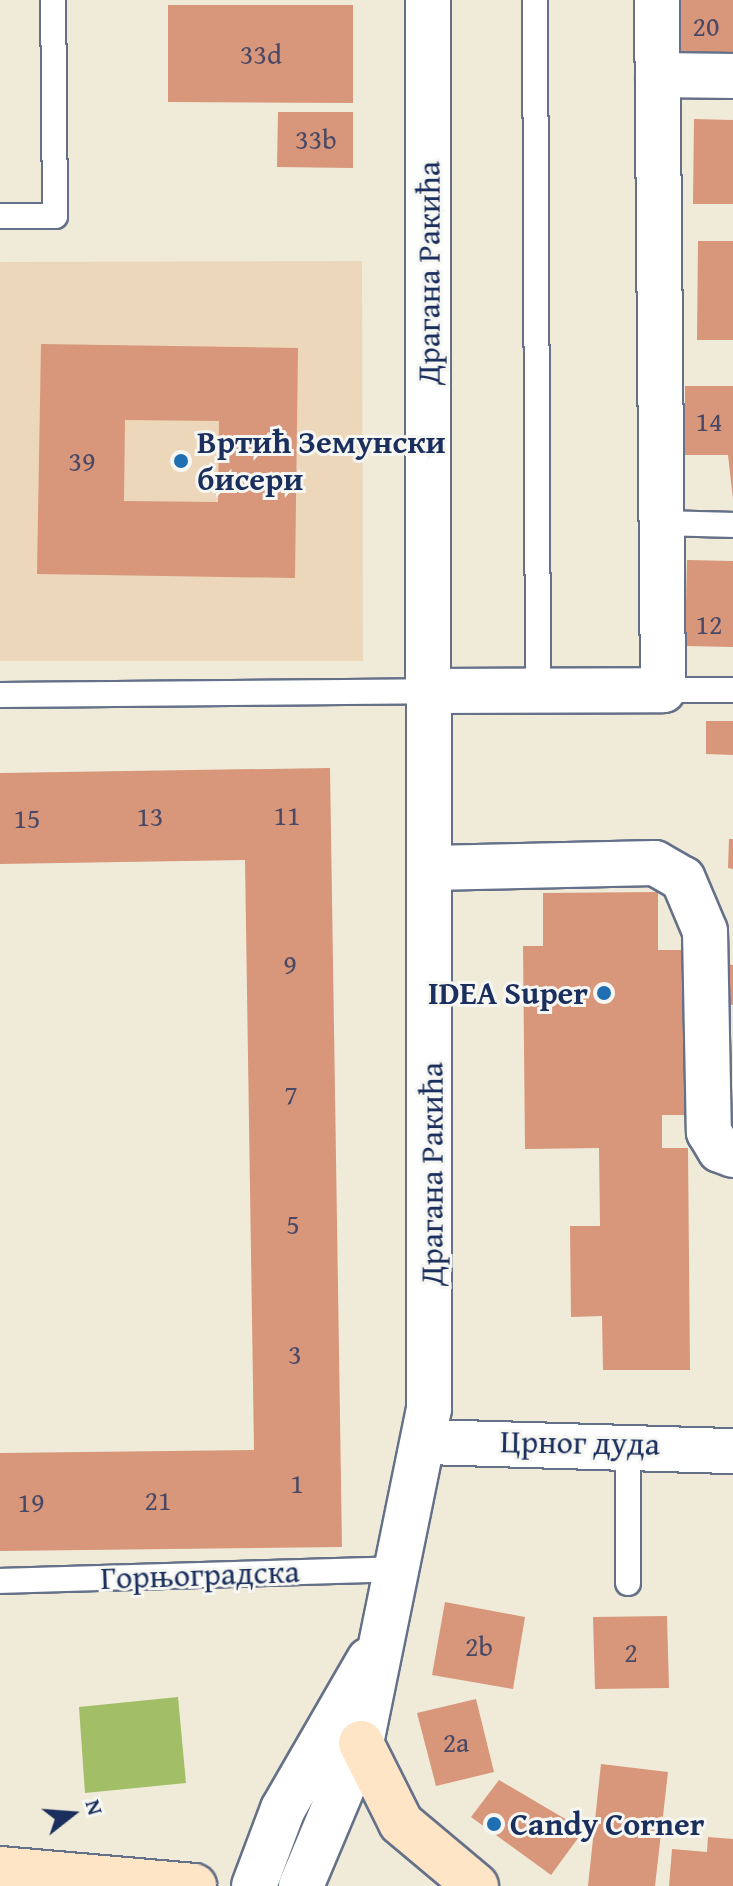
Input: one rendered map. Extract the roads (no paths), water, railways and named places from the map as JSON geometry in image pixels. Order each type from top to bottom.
[{"type":"street","name":"Драгана Ракића","points":[[301,1886],[361,1743],[374,1651],[400,1569],[426,1442],[431,868],[428,0]]},
{"type":"street","points":[[431,691],[663,690],[657,0]]},
{"type":"street","points":[[658,75],[733,76]]},
{"type":"street","points":[[431,868],[655,863],[683,879],[705,931],[709,1132],[720,1150],[733,1155]]},
{"type":"street","name":"Црног дуда","points":[[426,1442],[628,1443],[733,1451]]},
{"type":"street","name":"Драгана Ракића","points":[[254,1886],[283,1809],[374,1651]]},
{"type":"street","points":[[361,1743],[401,1823],[476,1886]]},
{"type":"street","points":[[0,1869],[194,1886]]},
{"type":"lane","points":[[0,216],[55,216],[53,0]]},
{"type":"lane","points":[[535,0],[538,690]]},
{"type":"lane","points":[[663,523],[733,525]]},
{"type":"lane","points":[[663,690],[733,690]]},
{"type":"lane","points":[[0,695],[431,691]]},
{"type":"lane","points":[[628,1443],[628,1583]]},
{"type":"lane","name":"Горњоградска","points":[[0,1581],[400,1569]]},
{"type":"place","name":"Вртић Земунски бисери","points":[[181,461]]},
{"type":"place","name":"IDEA Super","points":[[604,993]]},
{"type":"place","name":"Candy Corner","points":[[494,1824]]}]
